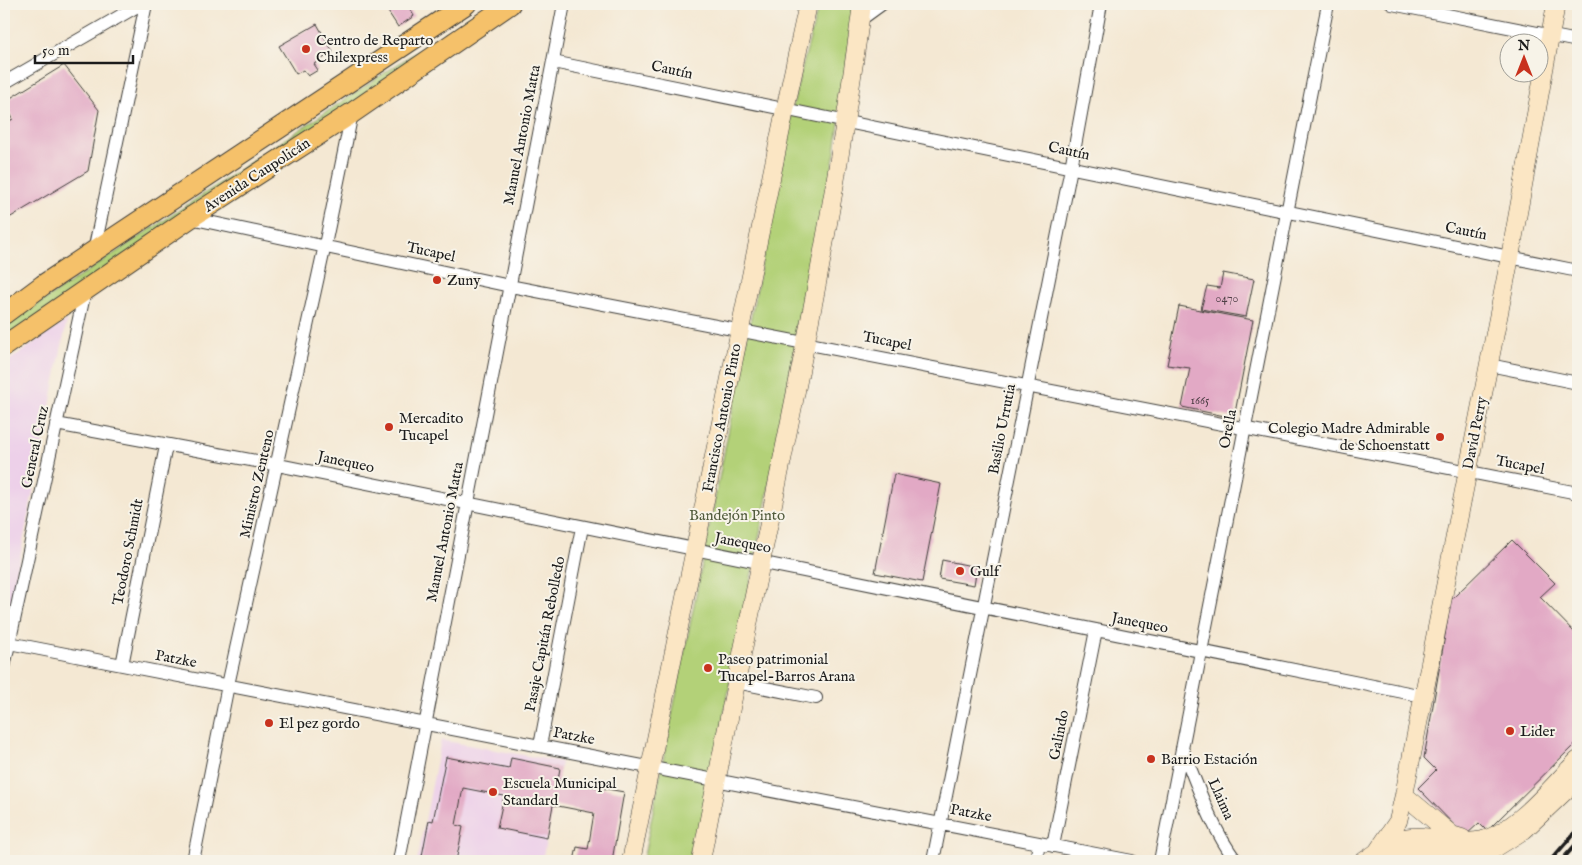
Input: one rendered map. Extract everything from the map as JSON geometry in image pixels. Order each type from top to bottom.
[{"type":"main road","name":"Avenida Caupolicán","points":[[4,314],[122,232],[466,4]]},
{"type":"main road","name":"Avenida Caupolicán","points":[[4,346],[190,218],[352,113],[510,4]]},
{"type":"main road","name":"Francisco Antonio Pinto","points":[[631,861],[808,4]]},
{"type":"main road","name":"David Perry","points":[[1550,35],[1556,4]]},
{"type":"main road","points":[[701,861],[805,342],[846,122],[861,12]]},
{"type":"main road","points":[[352,113],[358,90],[372,68]]},
{"type":"main road","name":"David Perry","points":[[1370,858],[1398,821],[1404,795],[1510,257],[1542,82]]},
{"type":"main road","points":[[1370,858],[1387,845],[1406,838],[1474,842],[1492,837],[1532,807],[1578,760]]},
{"type":"main road","points":[[1370,858],[1421,849],[1467,854],[1492,850],[1524,830],[1578,779]]},
{"type":"main road","points":[[1404,795],[1452,835],[1474,842]]},
{"type":"street","points":[[4,83],[140,4]]},
{"type":"street","points":[[94,252],[146,4]]},
{"type":"street","name":"Manuel Antonio Matta","points":[[399,861],[564,4]]},
{"type":"street","points":[[861,12],[882,4]]},
{"type":"street","name":"Basilio Urrutia","points":[[933,861],[1071,168],[1101,4]]},
{"type":"street","name":"Orella","points":[[1160,861],[1328,4]]},
{"type":"street","points":[[1392,4],[1535,32]]},
{"type":"street","points":[[1550,35],[1578,41]]},
{"type":"street","name":"Cautín","points":[[553,62],[1578,271]]},
{"type":"street","name":"Ministro Zenteno","points":[[193,861],[228,685],[278,464],[352,113]]},
{"type":"street","points":[[101,218],[104,225],[110,229],[122,232]]},
{"type":"street","name":"Tucapel","points":[[190,218],[325,245],[510,286],[740,329],[1578,493]]},
{"type":"street","name":"General Cruz","points":[[4,667],[85,291]]},
{"type":"street","points":[[1489,365],[1578,383]]},
{"type":"street","name":"Janequeo","points":[[56,424],[166,446],[278,464],[467,504],[983,606],[1423,696]]},
{"type":"street","name":"Teodoro Schmidt","points":[[122,665],[166,446]]},
{"type":"street","name":"Pasaje Capitán Rebolledo","points":[[540,746],[582,527]]},
{"type":"street","name":"Galindo","points":[[1053,846],[1096,630]]},
{"type":"street","name":"Patzke","points":[[9,643],[1039,843],[1115,860],[1132,861]]},
{"type":"street","points":[[736,682],[816,698]]},
{"type":"street","name":"Llaima","points":[[1182,748],[1207,812],[1224,845],[1236,861]]},
{"type":"street","points":[[1036,861],[1039,843]]},
{"type":"shaded area","points":[[67,320],[4,638],[4,364]]},
{"type":"shaded area","name":"Escuela Municipal Standard","points":[[441,740],[561,762],[542,861],[417,861]]},
{"type":"green space","points":[[488,4],[503,4],[4,342],[4,327]]},
{"type":"green space","name":"Bandejón Pinto","points":[[819,4],[855,4],[835,153],[695,861],[643,861],[796,91]]},
{"type":"building","points":[[383,4],[407,4],[414,16],[398,27]]},
{"type":"building","name":"Centro de Reparto Chilexpress","points":[[317,24],[333,52],[314,64],[318,70],[308,76],[303,70],[296,74],[279,46]]},
{"type":"building","points":[[64,65],[99,110],[88,171],[4,221],[4,124],[13,119],[4,102]]},
{"type":"building","points":[[1223,273],[1254,279],[1246,317],[1201,309],[1207,286],[1220,288]]},
{"type":"building","points":[[1179,306],[1253,320],[1234,418],[1182,407],[1190,368],[1167,365]]},
{"type":"building","points":[[894,474],[941,484],[922,582],[875,573]]},
{"type":"building","points":[[1512,540],[1555,583],[1540,597],[1578,636],[1578,741],[1487,831],[1479,823],[1465,836],[1418,788],[1436,770],[1424,758],[1451,600]]},
{"type":"building","points":[[942,560],[977,567],[974,585],[939,579]]},
{"type":"building","points":[[446,757],[509,769],[511,758],[560,768],[558,780],[624,792],[612,861],[574,861],[577,847],[588,849],[594,813],[553,805],[547,838],[497,828],[504,796],[463,788],[456,825],[463,827],[456,861],[421,861],[429,820],[433,821]]},
{"type":"railway","points":[[1550,861],[1578,829]]},
{"type":"railway","points":[[1561,861],[1578,842]]},
{"type":"place","name":"Centro de Reparto Chilexpress","points":[[306,49]]},
{"type":"place","name":"Zuny","points":[[437,280]]},
{"type":"place","name":"Mercadito Tucapel","points":[[389,427]]},
{"type":"place","name":"Colegio Madre Admirable de Schoenstatt","points":[[1440,437]]},
{"type":"place","name":"Gulf","points":[[960,571]]},
{"type":"place","name":"Paseo patrimonial Tucapel-Barros Arana","points":[[708,668]]},
{"type":"place","name":"El pez gordo","points":[[269,723]]},
{"type":"place","name":"Lider","points":[[1510,731]]},
{"type":"place","name":"Barrio Estación","points":[[1151,759]]},
{"type":"place","name":"Escuela Municipal Standard","points":[[493,792]]}]
